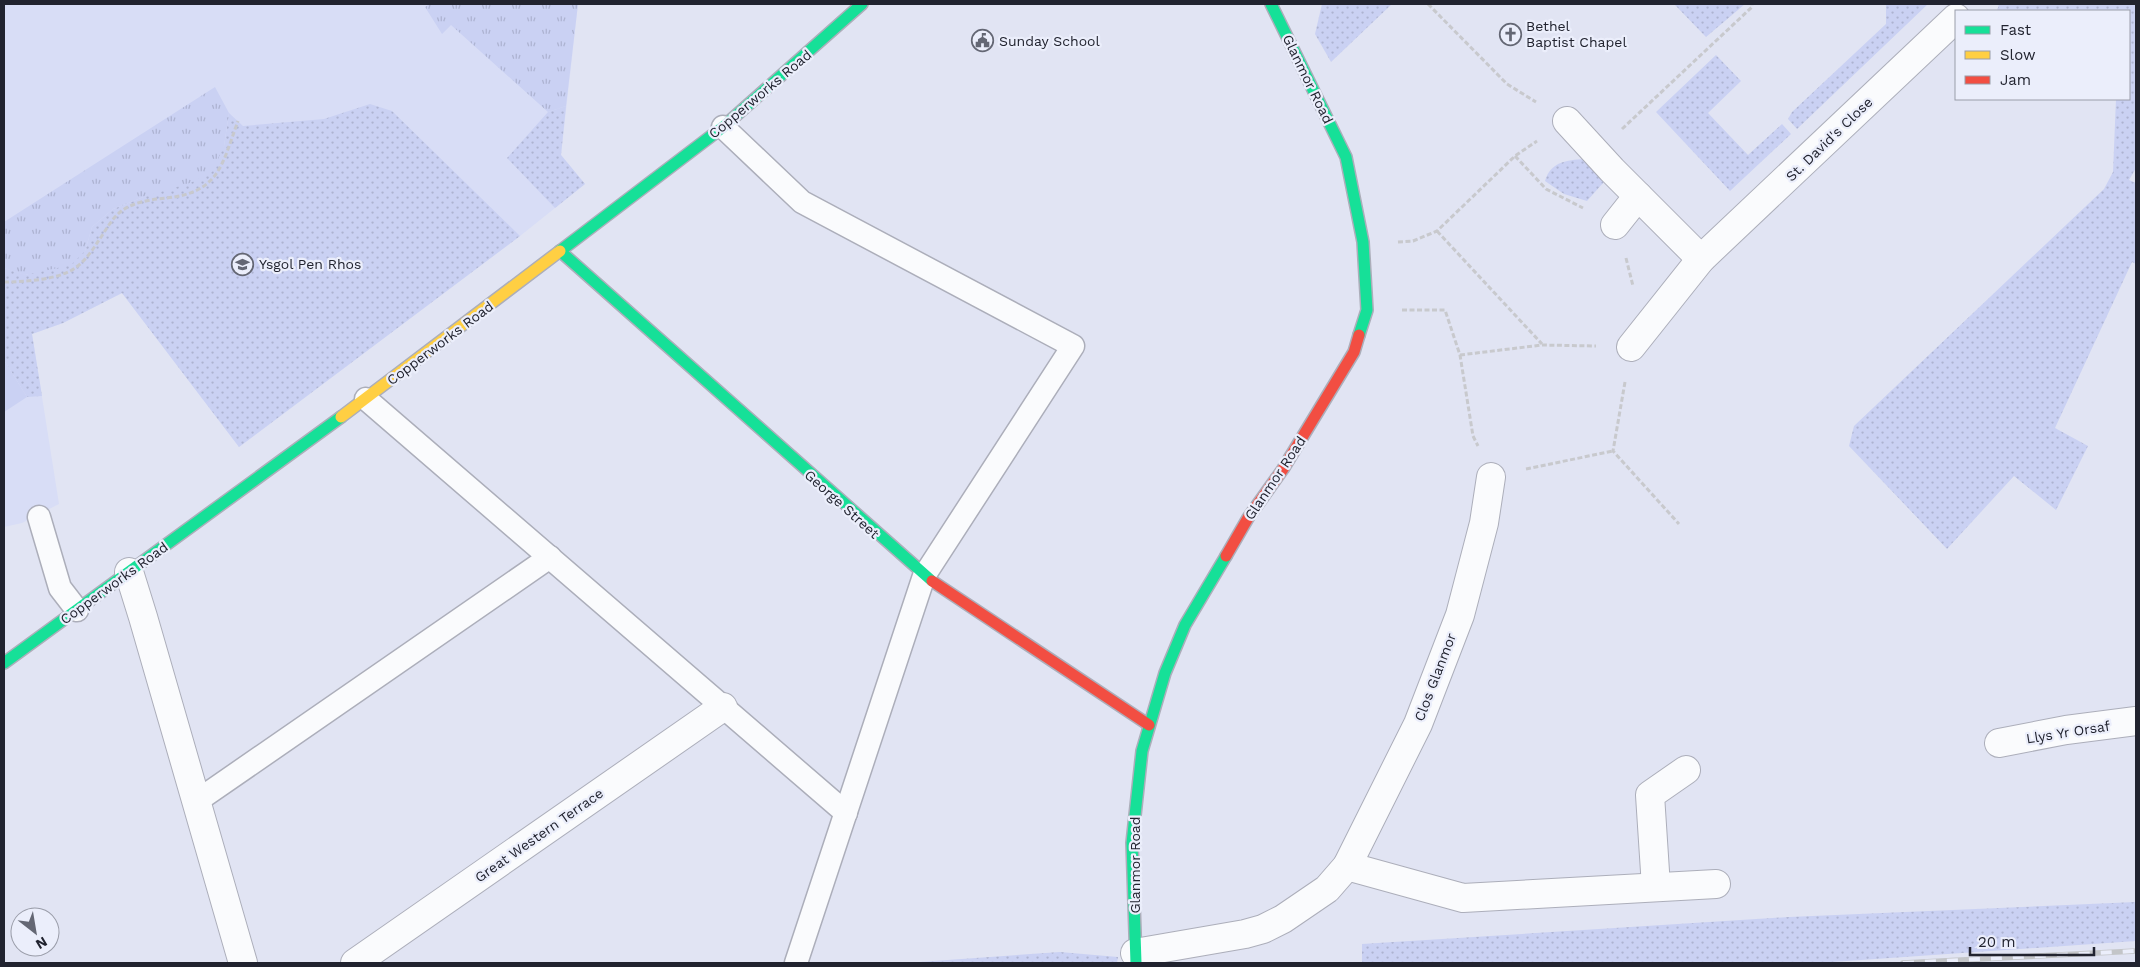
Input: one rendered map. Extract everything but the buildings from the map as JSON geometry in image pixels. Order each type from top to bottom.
[{"type":"street","name":"Copperworks Road","points":[[4,663],[366,399],[723,127],[862,4]]},
{"type":"street","name":"Glanmor Road","points":[[1136,958],[1132,843],[1137,786],[1149,725],[1165,673],[1185,625],[1248,518],[1283,469],[1354,352],[1367,310],[1363,242],[1346,157],[1271,4]]},
{"type":"street","name":"St. David's Close","points":[[1631,347],[1702,259],[1955,19]]},
{"type":"street","points":[[1566,121],[1702,259]]},
{"type":"street","points":[[1616,225],[1638,196]]},
{"type":"street","name":"George Street","points":[[560,251],[924,576],[1149,725]]},
{"type":"street","name":"Clos Glanmor","points":[[1136,958],[1263,929],[1283,919],[1327,889],[1347,866],[1418,724],[1460,615],[1484,523],[1491,477]]},
{"type":"street","points":[[129,572],[243,963]]},
{"type":"street","name":"Great Western Terrace","points":[[355,963],[723,707]]},
{"type":"street","name":"Llys Yr Orsaf","points":[[1999,743],[2066,730],[2136,721]]},
{"type":"street","points":[[1656,887],[1650,795],[1686,770]]},
{"type":"street","points":[[1347,866],[1464,898],[1716,884]]},
{"type":"lane","points":[[723,127],[802,202],[1074,346],[924,576],[796,963]]},
{"type":"lane","points":[[366,399],[846,813]]},
{"type":"lane","points":[[39,517],[60,588],[77,610]]},
{"type":"lane","points":[[197,801],[550,557]]},
{"type":"path","points":[[1390,242],[1413,241],[1436,230],[1516,156],[1566,121],[1508,84],[1428,4]]},
{"type":"path","points":[[1596,153],[1752,7],[1752,4]]},
{"type":"path","points":[[4,282],[33,280],[68,272],[86,259],[112,221],[123,209],[150,200],[180,196],[204,188],[220,169],[238,121]]},
{"type":"path","points":[[1516,156],[1546,189],[1616,225],[1633,280],[1633,290]]},
{"type":"path","points":[[1436,230],[1542,345]]},
{"type":"path","points":[[1367,310],[1445,310],[1460,355],[1473,436],[1491,477],[1613,451]]},
{"type":"path","points":[[1460,355],[1542,345],[1631,347],[1613,451]]},
{"type":"path","points":[[1613,451],[1679,524]]},
{"type":"shaded area","name":"Ysgol Pen Rhos","points":[[4,4],[578,4],[561,155],[585,184],[520,236],[239,447],[122,293],[63,323],[32,334],[59,504],[22,523],[4,527]]},
{"type":"green space","points":[[430,4],[578,4],[566,106],[548,112],[451,25],[442,34],[425,7]]},
{"type":"green space","points":[[1322,4],[1392,4],[1331,62],[1315,34]]},
{"type":"green space","points":[[1674,4],[1745,4],[1706,37]]},
{"type":"green space","points":[[1886,4],[1928,4],[1797,129],[1788,119],[1792,112],[1886,24]]},
{"type":"green space","points":[[1999,4],[2136,4],[2136,168],[2129,180],[2136,183],[2136,264],[2132,262],[2055,428],[2088,446],[2056,510],[2014,476],[1947,549],[1849,446],[1854,426],[2104,189],[2113,172],[2116,100],[2130,100],[2130,10],[1997,10]]},
{"type":"green space","points":[[1716,55],[1741,81],[1708,113],[1748,155],[1782,124],[1791,134],[1730,191],[1656,112]]},
{"type":"green space","points":[[215,87],[229,113],[224,146],[212,172],[190,183],[146,196],[113,209],[92,227],[85,251],[71,265],[25,275],[4,268],[4,222]]},
{"type":"green space","points":[[370,104],[392,111],[520,236],[239,447],[122,293],[63,323],[32,334],[42,396],[27,397],[4,360],[4,268],[26,275],[85,251],[92,227],[113,209],[146,196],[224,146],[229,113],[243,126],[324,119]]},
{"type":"green space","points":[[566,106],[561,155],[585,184],[555,208],[507,158],[548,112]]},
{"type":"green space","points":[[1584,159],[1605,176],[1603,183],[1587,201],[1564,194],[1545,181],[1551,170],[1560,163]]},
{"type":"green space","points":[[4,360],[27,397],[4,412]]},
{"type":"green space","points":[[2136,902],[2136,941],[1818,963],[1362,963],[1362,944],[1789,917]]},
{"type":"green space","points":[[1060,952],[1118,957],[1117,963],[905,963]]},
{"type":"railway","points":[[1903,963],[2136,951]]},
{"type":"traffic: fast","points":[[560,251],[723,127],[862,4]]},
{"type":"traffic: fast","points":[[1271,4],[1346,157],[1363,242],[1367,310],[1359,335]]},
{"type":"traffic: fast","points":[[560,251],[932,581]]},
{"type":"traffic: fast","points":[[4,663],[341,417]]},
{"type":"traffic: fast","points":[[1136,963],[1132,843],[1142,751],[1165,673],[1185,625],[1226,556]]},
{"type":"traffic: slow","points":[[341,417],[560,251]]},
{"type":"traffic: jam","points":[[1226,556],[1248,518],[1283,469],[1354,352],[1359,335]]},
{"type":"traffic: jam","points":[[932,581],[1149,725]]},
{"type":"place","name":"Bethel Baptist Chapel","points":[[1510,34]]},
{"type":"place","name":"Sunday School","points":[[983,41]]},
{"type":"place","name":"Ysgol Pen Rhos","points":[[243,264]]}]
